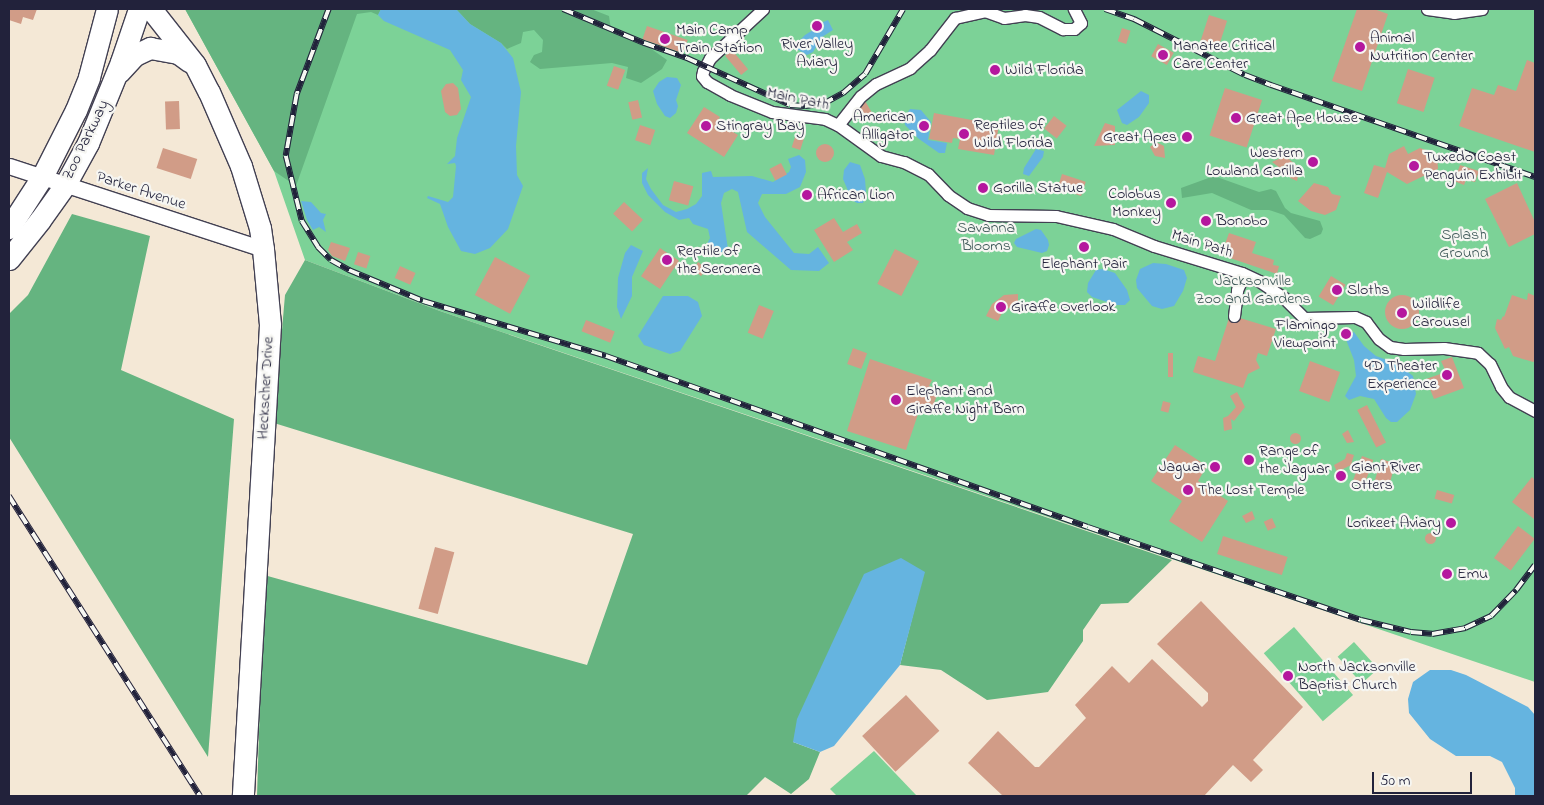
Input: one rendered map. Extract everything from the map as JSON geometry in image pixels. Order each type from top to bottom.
[{"type":"main road","name":"Zoo Parkway","points":[[9,228],[42,177],[61,142],[86,85],[107,9]]},
{"type":"main road","name":"Zoo Parkway","points":[[9,259],[65,185],[88,143],[116,76],[138,9]]},
{"type":"main road","name":"Heckscher Drive","points":[[150,9],[195,65],[225,125],[241,166],[260,228],[263,249],[270,325],[243,796]]},
{"type":"main road","points":[[116,76],[135,55],[150,48],[178,53],[195,65]]},
{"type":"street","name":"Main Path","points":[[763,9],[710,58],[702,76],[716,88],[772,112],[825,119],[838,125],[876,153],[904,162],[928,174],[948,195],[967,208],[988,215],[1056,216],[1113,229],[1141,241],[1244,274],[1259,281],[1283,298],[1304,318],[1355,318],[1366,322],[1379,339],[1390,347],[1404,349],[1444,348],[1478,353],[1490,364],[1501,387],[1509,397],[1535,411]]},
{"type":"street","name":"Main Path","points":[[838,125],[861,96],[876,84],[910,68],[930,50],[955,18],[985,11],[1004,18],[1025,15],[1039,17],[1063,29],[1074,30],[1081,23],[1074,9]]},
{"type":"street","points":[[1427,9],[1454,13],[1482,9]]},
{"type":"street","name":"Parker Avenue","points":[[9,166],[263,249]]},
{"type":"street","points":[[1234,316],[1238,290],[1244,274]]},
{"type":"green space","name":"Jacksonville Zoo and Gardens","points":[[185,9],[1535,9],[1535,682],[440,311],[305,260],[274,171]]},
{"type":"green space","points":[[185,9],[381,9],[378,15],[371,12],[357,14],[296,186],[274,171]]},
{"type":"green space","points":[[456,9],[591,9],[609,16],[611,30],[650,48],[667,60],[662,69],[641,83],[626,78],[628,67],[612,63],[540,69],[530,62],[534,55],[542,52],[543,40],[534,30],[523,32],[521,43],[507,49],[501,43],[470,24]]},
{"type":"green space","points":[[1214,176],[1259,192],[1271,189],[1276,191],[1285,208],[1291,213],[1320,221],[1323,229],[1321,234],[1310,239],[1305,238],[1284,215],[1269,210],[1251,210],[1212,193],[1182,198],[1181,188]]},
{"type":"green space","points":[[72,214],[150,236],[121,370],[234,419],[208,757],[9,437],[9,314],[28,295]]},
{"type":"green space","points":[[305,260],[440,311],[1172,560],[1128,603],[1101,604],[1083,630],[1083,641],[1048,692],[987,700],[941,670],[900,665],[924,572],[793,742],[820,752],[809,779],[791,794],[765,777],[746,796],[257,796],[264,575],[587,665],[633,534],[274,423],[285,295]]},
{"type":"green space","points":[[1294,627],[1353,695],[1323,721],[1264,653]]},
{"type":"green space","points":[[1354,642],[1378,669],[1362,683],[1338,657]]},
{"type":"green space","points":[[874,751],[917,796],[837,796],[830,789]]},
{"type":"water","points":[[381,9],[456,9],[470,24],[501,43],[513,58],[521,92],[516,146],[517,175],[523,186],[508,229],[490,248],[475,254],[461,251],[448,227],[440,204],[427,198],[428,196],[448,202],[453,197],[456,166],[455,163],[447,164],[455,156],[457,138],[471,97],[461,80],[463,70],[450,50],[384,21],[378,15]]},
{"type":"water","points":[[828,20],[833,30],[822,37],[813,52],[807,55],[797,49],[796,44],[805,35],[813,30],[819,31],[821,23]]},
{"type":"water","points":[[667,77],[677,78],[681,85],[676,100],[678,106],[676,113],[670,118],[665,116],[657,104],[653,91],[659,82]]},
{"type":"water","points":[[1141,91],[1149,95],[1149,103],[1139,117],[1127,125],[1122,123],[1117,110]]},
{"type":"water","points":[[910,109],[921,110],[931,122],[928,140],[947,143],[945,153],[939,153],[919,139],[905,125],[904,118]]},
{"type":"water","points":[[1036,149],[1044,151],[1043,157],[1029,176],[1023,174],[1024,168]]},
{"type":"water","points":[[799,155],[805,160],[806,172],[800,187],[786,194],[762,194],[758,203],[765,217],[794,253],[809,254],[818,247],[829,263],[819,271],[791,270],[747,232],[738,192],[732,189],[724,193],[721,203],[728,249],[720,253],[714,252],[707,244],[710,238],[708,229],[693,224],[689,218],[679,220],[665,212],[648,195],[642,183],[642,173],[648,168],[646,179],[651,189],[663,205],[676,212],[696,204],[702,196],[702,173],[711,171],[713,177],[752,176],[773,182],[789,172],[791,167],[788,159]]},
{"type":"water","points":[[850,162],[860,165],[865,179],[866,192],[863,203],[857,203],[852,200],[843,179],[844,170]]},
{"type":"water","points":[[301,201],[311,202],[321,213],[326,214],[323,220],[326,232],[319,227],[313,230],[307,220]]},
{"type":"water","points":[[1036,229],[1041,230],[1048,240],[1047,251],[1042,253],[1017,247],[1014,243],[1016,239]]},
{"type":"water","points":[[631,245],[643,251],[632,277],[632,296],[621,319],[617,307],[618,278],[625,253]]},
{"type":"water","points":[[1153,263],[1166,264],[1184,270],[1187,278],[1183,291],[1174,306],[1162,309],[1152,306],[1137,288],[1136,280],[1140,269]]},
{"type":"water","points":[[1103,269],[1115,273],[1127,290],[1130,300],[1125,305],[1116,305],[1092,297],[1087,292],[1088,283],[1096,270]]},
{"type":"water","points":[[663,296],[688,296],[698,302],[702,316],[680,351],[670,354],[644,345],[638,336]]},
{"type":"water","points":[[1354,332],[1364,346],[1376,356],[1398,364],[1413,376],[1416,394],[1410,410],[1397,422],[1391,422],[1386,418],[1374,399],[1360,396],[1349,400],[1345,396],[1356,376],[1354,360],[1345,337]]},
{"type":"water","points":[[901,558],[925,572],[900,665],[834,746],[820,752],[793,742],[797,719],[864,574]]},
{"type":"water","points":[[1430,670],[1451,670],[1466,675],[1528,707],[1535,715],[1535,796],[1515,796],[1515,788],[1502,762],[1490,756],[1456,756],[1430,739],[1409,713],[1408,699],[1413,682]]},
{"type":"building","points":[[9,9],[37,9],[33,20],[23,17],[21,24],[9,20]]},
{"type":"building","name":"Animal Nutrition Center","points":[[1357,9],[1374,9],[1388,14],[1362,91],[1332,81]]},
{"type":"building","points":[[1209,15],[1227,21],[1218,48],[1200,43]]},
{"type":"building","name":"Main Camp Train Station","points":[[647,26],[688,40],[683,53],[642,39]]},
{"type":"building","points":[[1122,28],[1131,31],[1126,44],[1118,41]]},
{"type":"building","name":"Manatee Critical Care Center","points":[[1158,44],[1174,53],[1167,65],[1151,56]]},
{"type":"building","points":[[732,50],[748,69],[741,75],[725,56]]},
{"type":"building","points":[[1527,60],[1535,63],[1535,152],[1459,126],[1472,88],[1494,95],[1498,85],[1516,91]]},
{"type":"building","points":[[614,66],[625,70],[618,90],[607,86]]},
{"type":"building","points":[[1408,69],[1435,78],[1424,112],[1397,103]]},
{"type":"building","points":[[453,83],[458,88],[461,109],[457,115],[450,116],[445,112],[441,91],[446,84]]},
{"type":"building","name":"Great Ape House","points":[[1225,88],[1262,100],[1247,148],[1210,136]]},
{"type":"building","points":[[864,99],[874,116],[865,121],[855,104]]},
{"type":"building","points":[[638,100],[642,118],[632,120],[628,102]]},
{"type":"building","points":[[165,101],[179,101],[180,129],[166,129]]},
{"type":"building","points":[[704,107],[720,117],[717,122],[738,135],[724,157],[687,133]]},
{"type":"building","name":"Reptiles of Wild Florida","points":[[934,113],[999,125],[994,155],[958,149],[960,139],[953,138],[952,143],[929,139]]},
{"type":"building","points":[[1054,116],[1067,126],[1057,138],[1044,129]]},
{"type":"building","points":[[1105,123],[1115,126],[1115,145],[1094,146]]},
{"type":"building","points":[[640,125],[655,130],[650,145],[635,140]]},
{"type":"building","points":[[796,134],[805,137],[800,150],[792,147]]},
{"type":"building","points":[[1156,142],[1164,146],[1165,158],[1155,156],[1150,147]]},
{"type":"building","points":[[825,144],[831,147],[834,153],[831,159],[825,162],[819,159],[816,153],[819,147]]},
{"type":"building","points":[[1404,146],[1408,154],[1420,148],[1437,154],[1438,169],[1407,184],[1387,172],[1378,198],[1364,193],[1374,165],[1385,168],[1389,154]]},
{"type":"building","points":[[163,148],[197,159],[191,179],[157,168]]},
{"type":"building","points":[[1285,156],[1300,168],[1297,181],[1290,178],[1291,171],[1285,165],[1280,168],[1272,162]]},
{"type":"building","points":[[781,163],[787,175],[775,180],[769,169]]},
{"type":"building","points":[[1460,165],[1479,171],[1475,182],[1466,180],[1464,185],[1454,181]]},
{"type":"building","points":[[1062,174],[1086,182],[1081,196],[1057,188]]},
{"type":"building","points":[[674,181],[693,186],[688,205],[669,200]]},
{"type":"building","points":[[1314,183],[1328,187],[1332,194],[1341,196],[1336,210],[1325,215],[1311,211],[1298,201]]},
{"type":"building","points":[[1517,183],[1535,222],[1535,234],[1509,247],[1485,199]]},
{"type":"building","points":[[624,202],[643,220],[632,231],[613,214]]},
{"type":"building","points":[[834,218],[843,232],[857,224],[862,233],[847,242],[853,250],[834,262],[814,230]]},
{"type":"building","points":[[1229,233],[1256,242],[1252,253],[1274,260],[1273,265],[1279,266],[1277,274],[1221,255]]},
{"type":"building","points":[[331,242],[350,248],[345,261],[332,256],[328,250]]},
{"type":"building","points":[[660,248],[679,261],[660,289],[641,276]]},
{"type":"building","points":[[895,249],[919,261],[901,296],[877,284]]},
{"type":"building","points":[[358,252],[370,256],[366,268],[354,264]]},
{"type":"building","points":[[495,257],[530,276],[510,314],[475,295]]},
{"type":"building","points":[[698,262],[707,269],[701,276],[693,270]]},
{"type":"building","points":[[400,266],[416,273],[410,285],[395,278]]},
{"type":"building","points":[[1331,276],[1346,285],[1333,305],[1319,297]]},
{"type":"building","points":[[1528,293],[1535,296],[1535,361],[1533,362],[1513,356],[1509,347],[1505,349],[1495,328],[1497,319],[1501,320],[1504,317],[1512,295],[1527,300]]},
{"type":"building","name":"Giraffe Overlook","points":[[1018,294],[1018,306],[1009,308],[1002,313],[998,321],[986,316],[992,304],[1004,295]]},
{"type":"building","points":[[1402,295],[1409,296],[1414,300],[1418,305],[1418,319],[1414,324],[1409,328],[1402,329],[1395,328],[1390,324],[1386,319],[1385,312],[1386,305],[1390,300],[1395,296]]},
{"type":"building","points":[[759,305],[774,311],[763,339],[748,333]]},
{"type":"building","points":[[1230,315],[1276,329],[1267,356],[1258,353],[1256,360],[1260,368],[1248,374],[1243,388],[1193,372],[1198,356],[1215,361]]},
{"type":"building","points":[[586,320],[615,332],[610,343],[582,331]]},
{"type":"building","points":[[853,348],[867,353],[861,369],[847,364]]},
{"type":"building","points":[[1168,353],[1173,353],[1173,377],[1168,377]]},
{"type":"building","name":"4D Theater Experience","points":[[1452,357],[1464,388],[1434,399],[1426,379],[1446,372],[1441,361]]},
{"type":"building","name":"Elephant and Giraffe Night Barn","points":[[870,359],[932,380],[929,386],[939,389],[930,415],[919,411],[906,450],[847,431]]},
{"type":"building","points":[[1310,361],[1340,372],[1329,402],[1299,391]]},
{"type":"building","points":[[1237,392],[1245,407],[1234,421],[1231,419],[1232,429],[1224,431],[1223,418],[1228,416],[1236,407],[1230,396]]},
{"type":"building","points":[[1163,401],[1171,403],[1168,413],[1161,411]]},
{"type":"building","points":[[1367,405],[1386,442],[1376,447],[1357,410]]},
{"type":"building","points":[[1348,430],[1354,442],[1347,443],[1342,434]]},
{"type":"building","points":[[1295,432],[1301,438],[1295,444],[1289,438]]},
{"type":"building","name":"The Lost Temple","points":[[1175,445],[1207,466],[1198,481],[1228,501],[1202,542],[1169,521],[1182,501],[1151,481]]},
{"type":"building","points":[[1347,453],[1354,455],[1351,465],[1337,472],[1334,465],[1345,459]]},
{"type":"building","points":[[1362,456],[1373,460],[1364,485],[1353,481]]},
{"type":"building","points":[[1381,459],[1395,463],[1388,490],[1373,486]]},
{"type":"building","points":[[1532,477],[1535,480],[1534,519],[1512,502]]},
{"type":"building","points":[[1437,490],[1454,495],[1452,504],[1435,499]]},
{"type":"building","points":[[1252,511],[1255,519],[1246,523],[1242,516]]},
{"type":"building","points":[[1272,518],[1276,527],[1268,531],[1264,522]]},
{"type":"building","points":[[1518,526],[1535,539],[1511,571],[1494,558]]},
{"type":"building","points":[[1430,532],[1436,538],[1430,544],[1424,538]]},
{"type":"building","points":[[1223,536],[1288,557],[1282,575],[1217,554]]},
{"type":"building","points":[[435,547],[454,552],[438,614],[418,609]]},
{"type":"building","points":[[1201,601],[1303,707],[1253,760],[1263,770],[1251,782],[1233,765],[1204,796],[1003,796],[968,763],[998,731],[1035,767],[1039,767],[1086,718],[1075,705],[1112,666],[1129,683],[1152,659],[1202,707],[1208,701],[1208,693],[1157,644]]},
{"type":"building","points":[[906,695],[939,731],[896,772],[862,736]]},
{"type":"railway","points":[[329,9],[297,94],[286,156],[302,221],[318,247],[331,260],[349,270],[423,301],[606,356],[1088,527],[1361,620],[1411,632],[1432,634],[1465,628],[1491,616],[1516,590],[1535,565]]},
{"type":"railway","points":[[563,9],[644,43],[687,58],[790,105],[805,106],[823,104],[843,93],[865,74],[903,9]]},
{"type":"railway","points":[[1105,9],[1134,19],[1245,75],[1535,177]]},
{"type":"railway","points":[[9,496],[200,796]]},
{"type":"place","name":"River Valley Aviary","points":[[817,26]]},
{"type":"place","name":"Main Camp Train Station","points":[[665,39]]},
{"type":"place","name":"Animal Nutrition Center","points":[[1360,47]]},
{"type":"place","name":"Manatee Critical Care Center","points":[[1163,55]]},
{"type":"place","name":"Wild Florida","points":[[995,70]]},
{"type":"place","name":"Great Ape House","points":[[1236,118]]},
{"type":"place","name":"Stingray Bay","points":[[706,126]]},
{"type":"place","name":"American Alligator","points":[[924,126]]},
{"type":"place","name":"Reptiles of Wild Florida","points":[[964,134]]},
{"type":"place","name":"Great Apes","points":[[1187,137]]},
{"type":"place","name":"Western Lowland Gorilla","points":[[1313,162]]},
{"type":"place","name":"Tuxedo Coast Penguin Exhibit","points":[[1414,166]]},
{"type":"place","name":"Gorilla Statue","points":[[983,188]]},
{"type":"place","name":"African Lion","points":[[807,195]]},
{"type":"place","name":"Colobus Monkey","points":[[1171,203]]},
{"type":"place","name":"Bonobo","points":[[1206,221]]},
{"type":"place","name":"Elephant Pair","points":[[1084,247]]},
{"type":"place","name":"Reptile of the Seronera","points":[[667,260]]},
{"type":"place","name":"Sloths","points":[[1337,290]]},
{"type":"place","name":"Giraffe Overlook","points":[[1001,307]]},
{"type":"place","name":"Wildlife Carousel","points":[[1402,313]]},
{"type":"place","name":"Flamingo Viewpoint","points":[[1346,334]]},
{"type":"place","name":"4D Theater Experience","points":[[1447,375]]},
{"type":"place","name":"Elephant and Giraffe Night Barn","points":[[896,400]]},
{"type":"place","name":"Range of the Jaguar","points":[[1249,460]]},
{"type":"place","name":"Jaguar","points":[[1215,467]]},
{"type":"place","name":"Giant River Otters","points":[[1341,476]]},
{"type":"place","name":"The Lost Temple","points":[[1188,490]]},
{"type":"place","name":"Lorikeet Aviary","points":[[1451,523]]},
{"type":"place","name":"Emu","points":[[1447,574]]},
{"type":"place","name":"North Jacksonville Baptist Church","points":[[1288,676]]},
{"type":"park label","name":"Savanna Blooms","points":[[986,237]]},
{"type":"park label","name":"Splash Ground","points":[[1464,244]]}]
